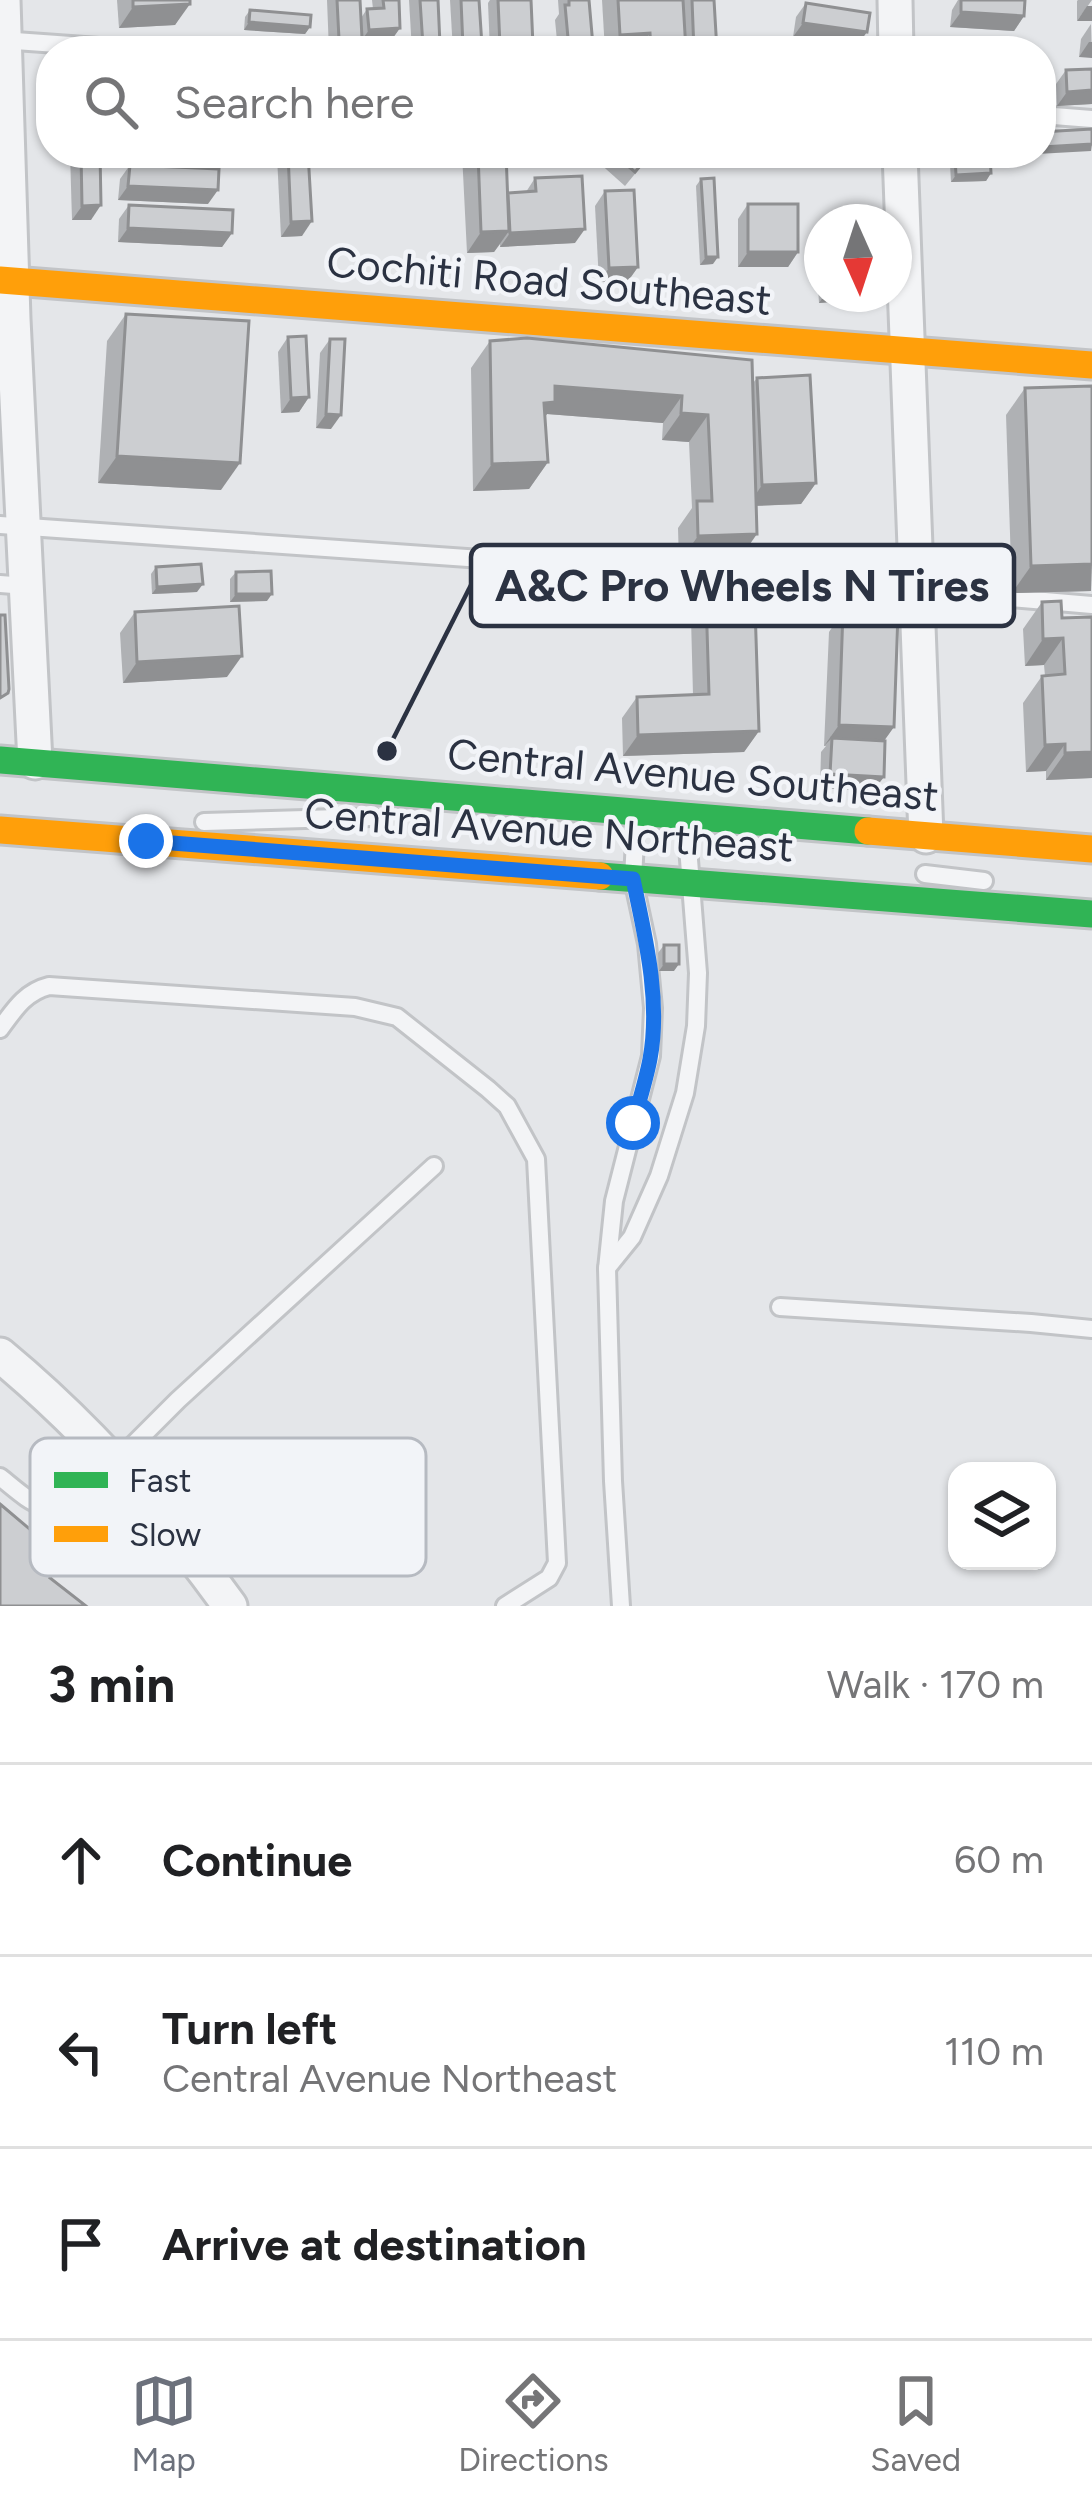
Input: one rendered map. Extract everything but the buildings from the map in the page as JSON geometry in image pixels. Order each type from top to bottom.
[{"type":"main road","name":"Cochiti Road Southeast","points":[[6,280],[1092,365]]},
{"type":"main road","name":"Central Avenue Southeast","points":[[0,760],[1092,849]]},
{"type":"main road","name":"Central Avenue Northeast","points":[[0,830],[1092,914]]},
{"type":"street","points":[[3,0],[13,585],[35,762]]},
{"type":"street","points":[[895,0],[896,36]]},
{"type":"street","points":[[901,168],[926,836]]},
{"type":"street","points":[[0,1355],[91,1438]]},
{"type":"street","points":[[207,1576],[230,1606]]},
{"type":"lane","points":[[2,40],[36,42]]},
{"type":"lane","points":[[1056,116],[1092,119]]},
{"type":"lane","points":[[12,526],[1092,605]]},
{"type":"lane","points":[[621,1606],[607,1269],[614,1201],[651,1056],[653,1008],[633,879],[637,813]]},
{"type":"lane","name":"Central Avenue Northeast","points":[[195,823],[373,817]]},
{"type":"lane","points":[[607,1269],[632,1237],[659,1176],[685,1093],[696,1026],[698,973],[685,817]]},
{"type":"lane","points":[[926,874],[997,882]]},
{"type":"lane","points":[[0,1029],[21,1001],[49,986],[355,1007],[397,1017],[507,1106],[536,1159],[557,1563],[549,1578],[505,1606]]},
{"type":"lane","points":[[140,1438],[434,1166]]},
{"type":"lane","points":[[780,1307],[1092,1329]]},
{"type":"lane","points":[[0,1477],[30,1500]]},
{"type":"traffic: fast","points":[[0,760],[868,831]]},
{"type":"traffic: fast","points":[[600,876],[1092,914]]},
{"type":"traffic: slow","points":[[0,280],[1092,365]]},
{"type":"traffic: slow","points":[[0,830],[600,876]]},
{"type":"traffic: slow","points":[[868,831],[1092,849]]},
{"type":"place","name":"A&C Pro Wheels N Tires","points":[[387,751]]},
{"type":"route","points":[[146,841],[633,879],[653,1008],[651,1056],[633,1123]]}]
